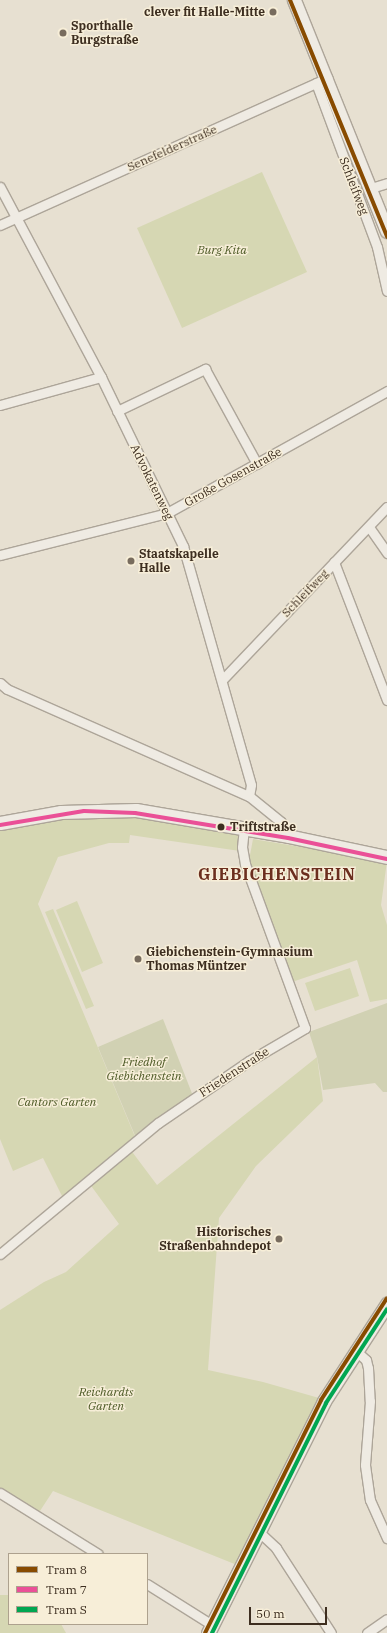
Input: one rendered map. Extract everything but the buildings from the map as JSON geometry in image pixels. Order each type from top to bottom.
[{"type":"street","points":[[294,0],[321,80],[371,188],[387,231]]},
{"type":"street","name":"Senefelderstraße","points":[[0,225],[321,80]]},
{"type":"street","name":"Schleifweg","points":[[321,80],[377,247],[387,291]]},
{"type":"street","points":[[371,188],[387,183]]},
{"type":"street","name":"Advokatenweg","points":[[0,187],[101,377],[116,411],[183,546],[251,786],[249,796]]},
{"type":"street","points":[[116,411],[205,368],[257,464]]},
{"type":"street","points":[[0,405],[101,377]]},
{"type":"street","name":"Große Gosenstraße","points":[[0,555],[167,513],[387,392]]},
{"type":"street","name":"Schleifweg","points":[[222,680],[387,507]]},
{"type":"street","points":[[369,527],[387,553]]},
{"type":"street","points":[[334,562],[387,700]]},
{"type":"street","points":[[2,687],[249,796],[281,822],[288,836]]},
{"type":"street","points":[[0,823],[60,812],[109,809],[163,814],[288,836],[387,856]]},
{"type":"street","name":"Friedenstraße","points":[[0,1254],[147,1131],[243,1065],[306,1028],[245,864],[242,847],[244,828]]},
{"type":"street","points":[[148,1585],[210,1629],[324,1401],[355,1350],[387,1304]]},
{"type":"street","points":[[355,1350],[366,1360],[368,1368],[370,1401],[365,1465],[370,1500],[387,1538]]},
{"type":"street","points":[[0,1493],[96,1553]]},
{"type":"street","points":[[258,1531],[276,1548],[332,1633]]},
{"type":"street","points":[[367,1633],[387,1619]]},
{"type":"green space","name":"Burg Kita","points":[[262,172],[307,272],[182,328],[137,228]]},
{"type":"green space","name":"Cantors Garten","points":[[136,814],[241,836],[240,851],[130,835],[129,843],[109,843],[58,857],[38,904],[136,1139],[64,1200],[43,1158],[13,1171],[0,1139],[0,826],[60,815]]},
{"type":"green space","points":[[253,839],[387,861],[381,905],[387,925],[387,999],[370,1002],[357,960],[292,982],[248,866]]},
{"type":"green space","points":[[77,901],[103,963],[82,972],[56,910]]},
{"type":"green space","points":[[53,909],[94,1006],[86,1009],[45,912]]},
{"type":"green space","points":[[350,968],[359,996],[315,1011],[305,983]]},
{"type":"green space","points":[[387,1003],[387,1092],[383,1092],[375,1083],[323,1090],[317,1057],[309,1032]]},
{"type":"green space","name":"Friedhof Giebichenstein","points":[[163,1019],[193,1096],[136,1138],[98,1047]]},
{"type":"green space","name":"Reichardts Garten","points":[[317,1057],[323,1101],[256,1166],[219,1218],[208,1370],[263,1382],[319,1398],[237,1565],[53,1491],[36,1517],[0,1495],[0,1310],[44,1282],[66,1272],[119,1224],[89,1183],[130,1149],[157,1185]]},
{"type":"green space","points":[[0,1595],[8,1595],[8,1625],[62,1625],[66,1633],[0,1633]]},
{"type":"tram line","name":"8","points":[[290,0],[387,237]]},
{"type":"tram line","name":"7","points":[[0,825],[84,811],[135,813],[288,838],[387,859]]},
{"type":"tram line","name":"8","points":[[205,1633],[321,1400],[387,1298]]},
{"type":"tram line","name":"S","points":[[212,1633],[326,1403],[387,1309]]},
{"type":"place","name":"clever fit Halle-Mitte","points":[[273,12]]},
{"type":"place","name":"Sporthalle Burgstraße","points":[[63,33]]},
{"type":"place","name":"Staatskapelle Halle","points":[[131,561]]},
{"type":"place","name":"Triftstraße","points":[[221,827]]},
{"type":"place","name":"Giebichenstein-Gymnasium Thomas Müntzer","points":[[138,959]]},
{"type":"place","name":"Historisches Straßenbahndepot","points":[[279,1239]]},
{"type":"district","name":"GIEBICHENSTEIN","points":[[277,874]]}]
